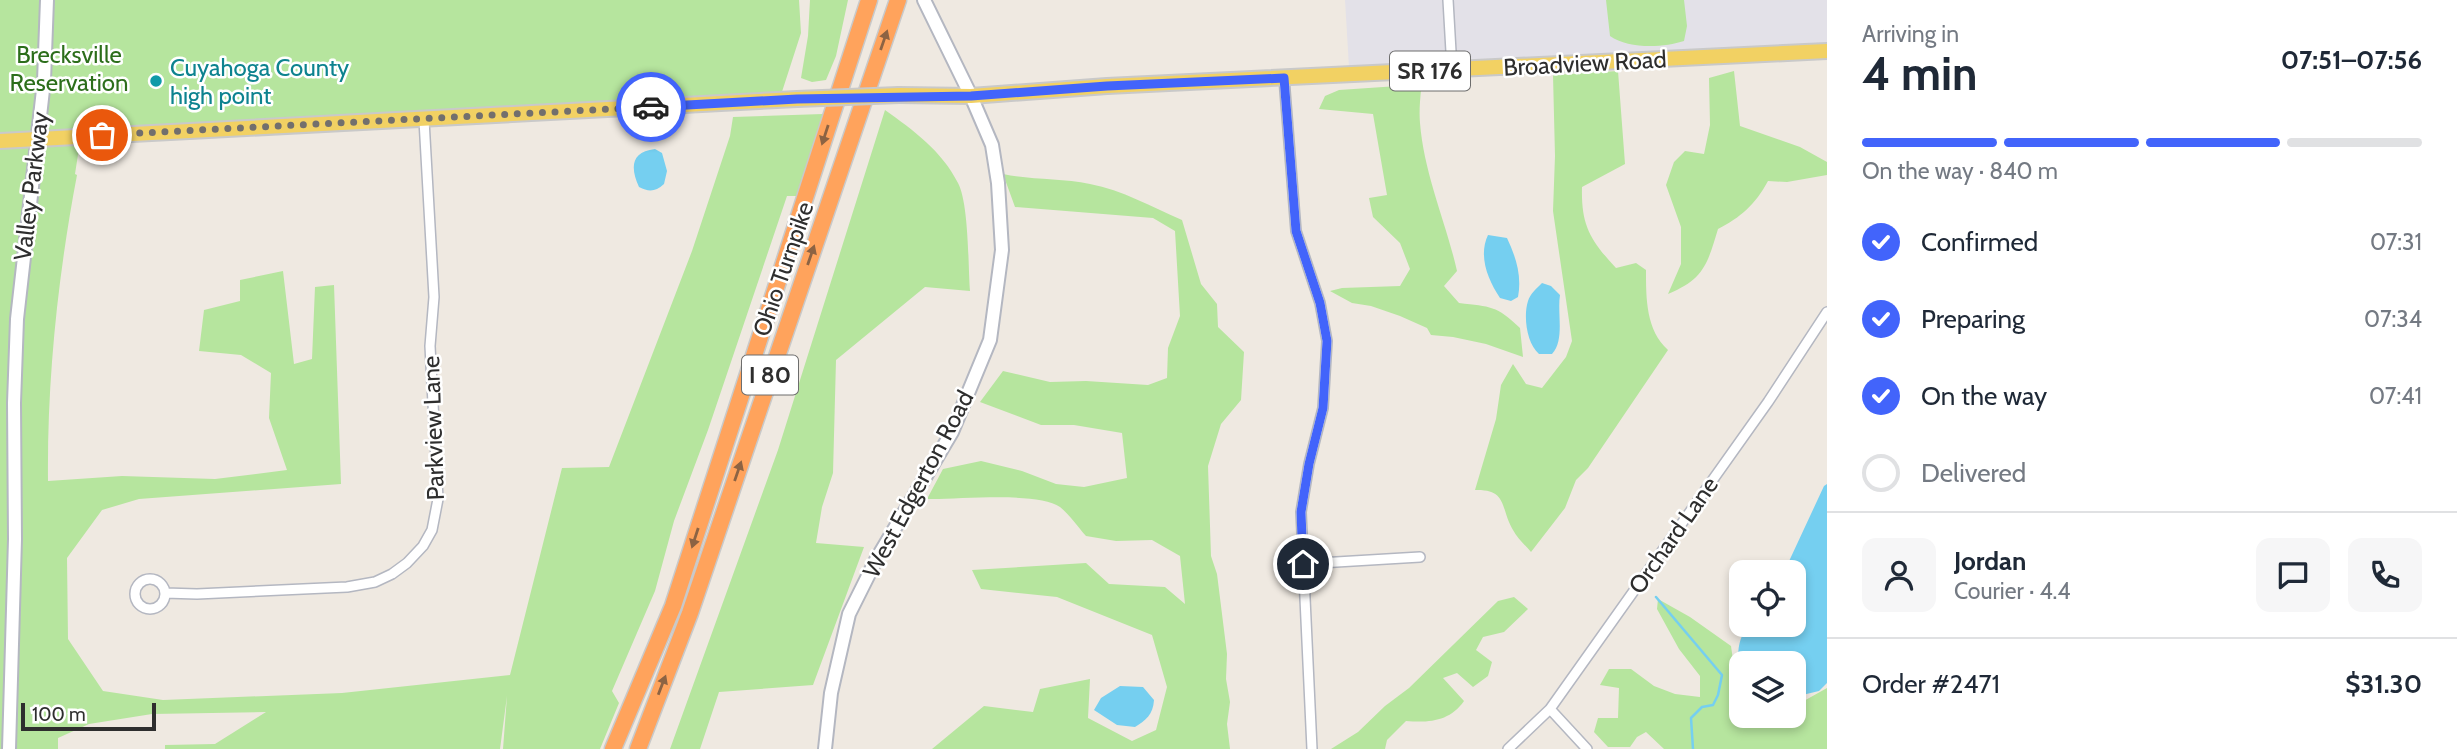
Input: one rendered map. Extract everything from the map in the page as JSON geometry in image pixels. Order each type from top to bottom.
[{"type":"highway","name":"Ohio Turnpike","points":[[613,749],[673,606],[869,0]]},
{"type":"highway","name":"Ohio Turnpike","points":[[638,749],[690,613],[898,0]]},
{"type":"main road","name":"Broadview Road","points":[[0,141],[797,99],[971,96],[1107,86],[1827,51]]},
{"type":"street","name":"Valley Parkway","points":[[9,749],[15,539],[15,360],[22,260],[44,81],[47,0]]},
{"type":"street","name":"West Edgerton Road","points":[[825,749],[831,692],[849,614],[876,560],[952,432],[990,340],[1002,250],[998,183],[992,145],[924,0]]},
{"type":"street","points":[[1448,0],[1452,69]]},
{"type":"street","points":[[1284,78],[1296,231],[1320,303],[1327,341],[1323,408],[1309,464],[1301,512],[1312,749]]},
{"type":"street","name":"Parkview Lane","points":[[165,593],[197,594],[335,587],[375,582],[392,575],[407,563],[423,546],[432,530],[438,499],[430,346],[434,297],[424,120]]},
{"type":"street","name":"Orchard Lane","points":[[1508,749],[1550,709],[1768,402],[1827,312]]},
{"type":"street","points":[[1303,564],[1420,557]]},
{"type":"street","points":[[1550,709],[1587,749]]},
{"type":"shaded area","points":[[1345,0],[1827,0],[1827,44],[1349,67]]},
{"type":"green space","name":"Brecksville Reservation","points":[[0,0],[799,0],[801,33],[779,101],[81,135],[55,327],[49,404],[48,481],[122,476],[215,479],[287,470],[269,418],[271,373],[241,355],[199,351],[204,310],[240,301],[240,280],[283,271],[294,364],[312,359],[315,287],[334,285],[341,484],[139,499],[102,510],[67,558],[68,639],[103,691],[163,700],[342,693],[510,675],[562,468],[609,467],[692,251],[730,136],[733,117],[823,114],[797,196],[787,196],[708,430],[674,521],[655,591],[612,691],[619,703],[600,749],[503,749],[507,696],[500,749],[165,749],[165,745],[215,744],[266,712],[152,714],[89,724],[58,738],[58,749],[0,749]]},
{"type":"green space","points":[[810,0],[848,0],[836,56],[826,80],[812,82],[801,78],[808,36]]},
{"type":"green space","points":[[1606,0],[1684,0],[1687,26],[1684,41],[1646,46],[1617,40],[1610,36]]},
{"type":"green space","points":[[1618,71],[1625,164],[1582,187],[1583,212],[1594,240],[1616,268],[1636,263],[1646,270],[1651,324],[1668,350],[1588,468],[1576,480],[1565,508],[1531,552],[1515,533],[1498,496],[1475,490],[1496,419],[1501,385],[1513,364],[1526,384],[1542,388],[1566,357],[1572,341],[1553,211],[1553,75]]},
{"type":"green space","points":[[1734,71],[1740,126],[1800,147],[1827,162],[1827,175],[1787,182],[1768,181],[1747,210],[1718,229],[1707,261],[1697,276],[1668,294],[1681,264],[1681,227],[1666,185],[1674,162],[1685,151],[1704,154],[1710,125],[1709,78]]},
{"type":"green space","points":[[1398,86],[1421,90],[1422,142],[1457,271],[1444,286],[1459,303],[1492,308],[1512,320],[1520,328],[1523,357],[1486,344],[1431,335],[1427,328],[1400,316],[1352,303],[1330,291],[1342,288],[1400,286],[1410,269],[1400,243],[1373,217],[1369,198],[1387,195],[1373,114],[1319,109],[1325,96],[1339,90]]},
{"type":"green space","points":[[885,110],[935,151],[958,183],[966,220],[970,291],[925,287],[836,360],[833,473],[822,507],[816,543],[864,547],[813,685],[719,692],[700,749],[670,749],[778,450]]},
{"type":"green space","points":[[1003,174],[1102,187],[1182,220],[1201,284],[1217,304],[1218,327],[1244,352],[1241,400],[1221,424],[1208,466],[1211,556],[1217,574],[1227,654],[1226,679],[1230,702],[1227,724],[1230,749],[932,749],[984,706],[1033,712],[1040,689],[1090,679],[1088,718],[1132,741],[1156,730],[1167,687],[1152,635],[1057,597],[981,589],[972,570],[1086,563],[1109,584],[1165,587],[1185,604],[1180,556],[1152,540],[1116,541],[1086,536],[1060,507],[1034,499],[927,499],[943,469],[981,461],[1022,471],[1056,484],[1084,487],[1127,478],[1122,433],[1074,425],[1041,425],[980,402],[1003,371],[1050,382],[1086,381],[1148,385],[1167,378],[1168,348],[1180,316],[1175,231],[1153,218],[1015,207]]},
{"type":"green space","points":[[1514,597],[1528,609],[1504,632],[1483,637],[1476,650],[1492,662],[1488,676],[1473,687],[1457,673],[1443,678],[1464,701],[1452,713],[1431,721],[1406,721],[1387,740],[1385,749],[1331,749],[1358,732],[1409,688],[1498,601]]},
{"type":"green space","points":[[1658,599],[1690,617],[1731,646],[1729,728],[1806,728],[1806,700],[1827,688],[1827,749],[1664,749],[1646,732],[1637,737],[1630,747],[1608,747],[1594,732],[1598,718],[1618,718],[1619,688],[1600,685],[1609,669],[1631,669],[1654,686],[1675,694],[1700,697],[1700,676],[1679,649],[1657,609]]},
{"type":"water","points":[[655,149],[662,153],[667,171],[664,184],[658,189],[649,190],[639,187],[634,167],[641,153]]},
{"type":"water","points":[[1488,235],[1507,238],[1513,252],[1519,274],[1519,289],[1518,297],[1511,301],[1500,298],[1488,276],[1484,251]]},
{"type":"water","points":[[1542,283],[1551,286],[1560,295],[1559,334],[1552,354],[1539,354],[1527,330],[1528,301]]},
{"type":"water","points":[[1827,484],[1827,683],[1819,691],[1806,694],[1806,651],[1739,651],[1739,648],[1742,637],[1806,637],[1806,560],[1790,560]]},
{"type":"water","points":[[1120,686],[1143,687],[1154,700],[1148,716],[1135,727],[1117,725],[1094,710],[1101,698]]},
{"type":"waterway","points":[[1656,597],[1722,675],[1713,705],[1702,707],[1691,718],[1693,749]]},
{"type":"way so far","points":[[102,135],[651,107]]},
{"type":"place","name":"Cuyahoga County high point","points":[[156,81]]},
{"type":"route","points":[[651,107],[797,99],[971,96],[1107,86],[1284,78],[1296,231],[1320,303],[1327,341],[1323,408],[1309,464],[1301,512],[1303,564]]}]
